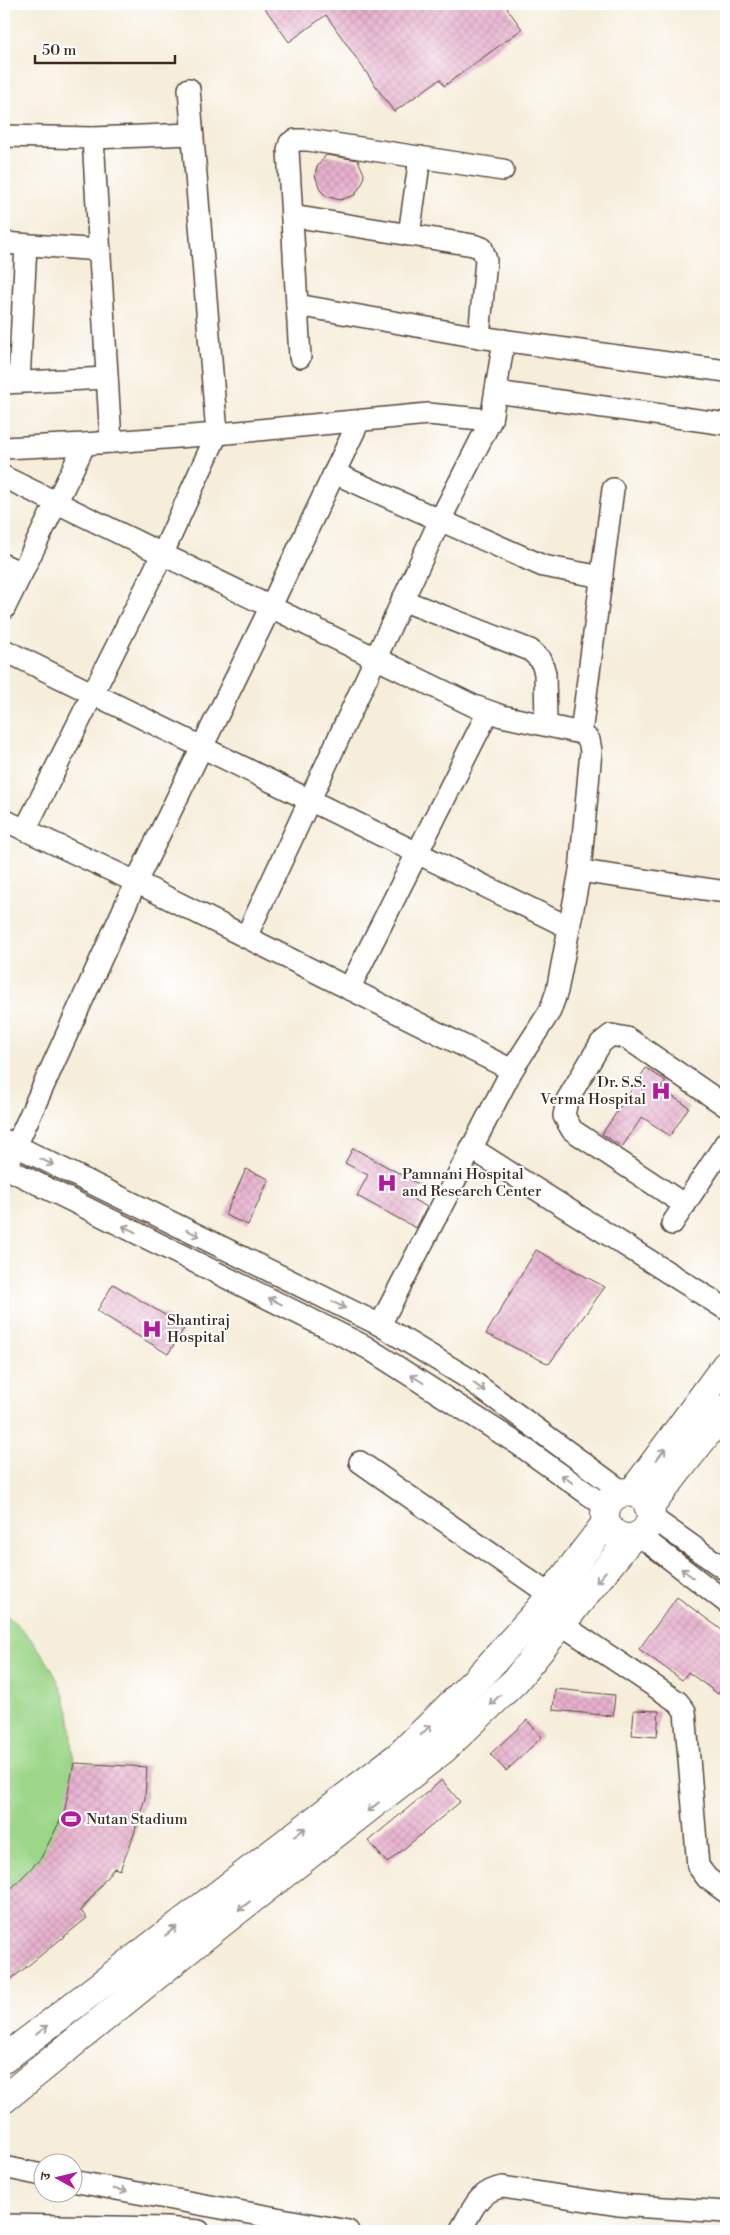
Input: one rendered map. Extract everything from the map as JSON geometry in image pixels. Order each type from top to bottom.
[{"type":"main road","points":[[4,2099],[212,1930],[444,1749],[515,1680],[561,1624],[726,1365]]},
{"type":"main road","points":[[4,2060],[400,1755],[483,1674],[550,1595],[630,1514],[726,1409]]},
{"type":"street","points":[[25,830],[162,555],[217,434],[189,89]]},
{"type":"street","points":[[4,136],[93,138],[192,134]]},
{"type":"street","points":[[93,138],[111,442]]},
{"type":"street","points":[[300,357],[288,150],[290,144],[295,140],[308,140],[503,170]]},
{"type":"street","points":[[409,234],[420,157]]},
{"type":"street","points":[[292,216],[409,234],[482,248],[486,260],[479,337]]},
{"type":"street","points":[[4,244],[100,250]]},
{"type":"street","points":[[26,245],[11,382],[107,378]]},
{"type":"street","points":[[297,305],[479,337],[726,371]]},
{"type":"street","points":[[246,937],[402,600],[491,420],[504,340]]},
{"type":"street","points":[[496,392],[726,424]]},
{"type":"street","points":[[4,448],[217,434],[428,414],[491,420]]},
{"type":"street","points":[[358,421],[271,606],[10,1143],[5,1167],[366,1347],[630,1514],[726,1570]]},
{"type":"street","points":[[4,609],[13,569],[56,502],[84,444]]},
{"type":"street","points":[[334,473],[542,566],[602,576]]},
{"type":"street","points":[[4,477],[488,712],[546,724],[581,734],[589,740],[592,751],[580,871],[557,991],[550,1011],[512,1070],[380,1325]]},
{"type":"street","points":[[581,734],[613,489]]},
{"type":"street","points":[[402,600],[530,650],[541,660],[545,672],[546,724]]},
{"type":"street","points":[[4,650],[568,927]]},
{"type":"street","points":[[349,989],[488,712]]},
{"type":"street","points":[[4,820],[136,882],[512,1070]]},
{"type":"street","points":[[580,871],[726,892]]},
{"type":"street","points":[[685,1204],[572,1130],[564,1116],[567,1100],[601,1043],[611,1035],[627,1038],[726,1106]]},
{"type":"street","points":[[672,1224],[726,1142]]},
{"type":"street","points":[[10,1143],[380,1325],[466,1377],[630,1514],[726,1602]]},
{"type":"street","points":[[471,1148],[726,1310]]},
{"type":"street","points":[[360,1462],[550,1595]]},
{"type":"street","points":[[561,1624],[678,1702],[685,1711],[698,1866],[707,1878],[726,1892]]},
{"type":"street","points":[[4,2167],[32,2173]]},
{"type":"street","points":[[82,2183],[295,2227],[348,2231]]},
{"type":"street","points":[[460,2231],[480,2197],[490,2189],[503,2187],[618,2205],[726,2212]]},
{"type":"street","points":[[4,2225],[166,2228],[199,2231]]},
{"type":"green space","name":"Nutan Stadium","points":[[4,1614],[35,1645],[60,1685],[69,1713],[74,1763],[147,1767],[145,1798],[120,1870],[114,1868],[82,1911],[87,1918],[4,1985],[4,1944],[63,1895],[4,1927]]},
{"type":"building","points":[[262,4],[504,4],[522,29],[444,86],[440,79],[394,112],[326,15],[289,42]]},
{"type":"building","points":[[326,155],[358,160],[364,174],[363,182],[355,195],[340,200],[326,196],[320,190],[315,175],[317,167]]},
{"type":"building","points":[[646,1068],[666,1081],[661,1089],[689,1107],[670,1136],[642,1117],[622,1147],[602,1134]]},
{"type":"building","points":[[353,1148],[422,1186],[414,1200],[427,1207],[416,1228],[357,1196],[368,1175],[345,1163]]},
{"type":"building","points":[[246,1169],[269,1179],[248,1225],[225,1215]]},
{"type":"building","points":[[536,1250],[605,1287],[549,1364],[486,1334]]},
{"type":"building","points":[[113,1284],[185,1327],[168,1354],[97,1311]]},
{"type":"building","points":[[677,1597],[726,1633],[726,1682],[718,1694],[688,1672],[682,1680],[639,1649]]},
{"type":"building","points":[[555,1689],[615,1695],[613,1716],[553,1710]]},
{"type":"building","points":[[634,1710],[659,1711],[657,1737],[632,1735]]},
{"type":"building","points":[[527,1720],[542,1737],[506,1771],[490,1754]]},
{"type":"building","points":[[74,1763],[147,1767],[145,1798],[132,1840],[120,1870],[114,1868],[81,1911],[87,1918],[4,1985],[4,1896],[41,1858],[64,1813]]},
{"type":"building","points":[[442,1780],[460,1802],[387,1863],[368,1841]]},
{"type":"place","name":"Dr. S.S. Verma Hospital","points":[[661,1091]]},
{"type":"place","name":"Pamnani Hospital and Research Center","points":[[387,1183]]},
{"type":"place","name":"Shantiraj Hospital","points":[[152,1329]]},
{"type":"place","name":"Nutan Stadium","points":[[71,1819]]}]
